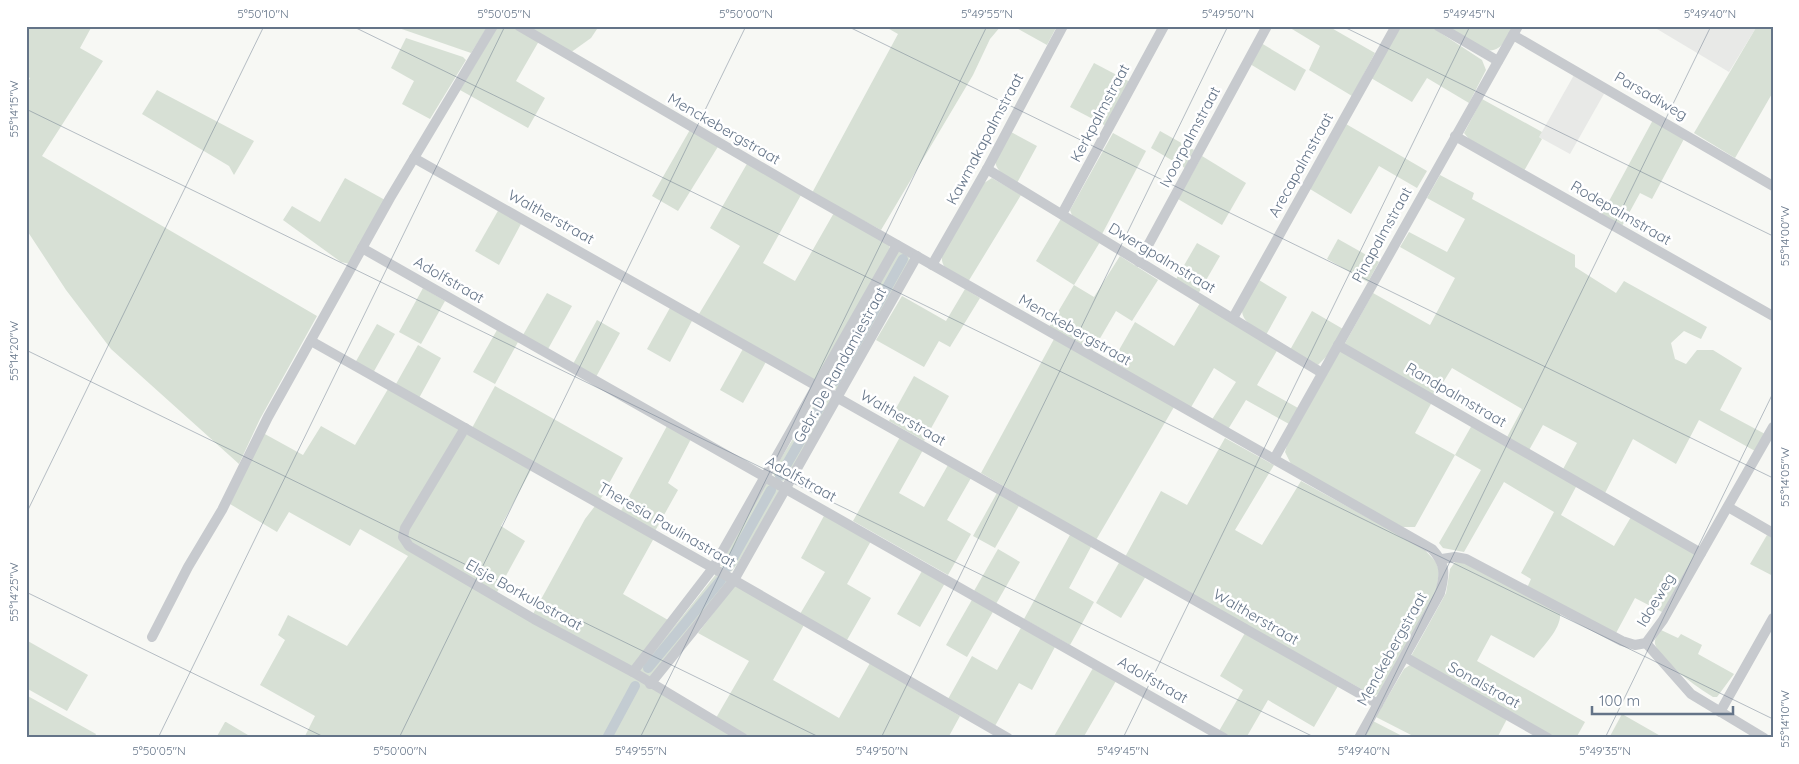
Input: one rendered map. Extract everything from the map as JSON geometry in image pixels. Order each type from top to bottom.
[{"type":"street","points":[[152,637],[188,567],[222,510],[268,417],[362,248],[493,26]]},
{"type":"street","name":"Menckebergstraat","points":[[519,26],[627,91],[708,135],[804,192],[1432,549],[1442,559],[1444,578],[1440,593],[1359,738]]},
{"type":"street","name":"Kawmakapalmstraat","points":[[932,265],[987,169],[1063,26]]},
{"type":"street","name":"Kerkpalmstraat","points":[[1062,214],[1164,26]]},
{"type":"street","name":"Ivoorpalmstraat","points":[[1139,262],[1266,26]]},
{"type":"street","name":"Arecapalmstraat","points":[[1234,318],[1396,26]]},
{"type":"street","points":[[1438,26],[1498,61]]},
{"type":"street","name":"Pinapalmstraat","points":[[1274,459],[1516,30]]},
{"type":"street","name":"Parsadiweg","points":[[1516,30],[1773,186]]},
{"type":"street","name":"Rodepalmstraat","points":[[1455,136],[1773,316]]},
{"type":"street","name":"Waltherstraat","points":[[414,158],[1378,704]]},
{"type":"street","name":"Dwergpalmstraat","points":[[987,169],[1322,372]]},
{"type":"street","name":"Gebr. De Randamiestraat","points":[[633,672],[713,568],[897,245]]},
{"type":"street","name":"Adolfstraat","points":[[362,248],[1224,738]]},
{"type":"street","name":"Gebr. De Randamiestraat","points":[[650,684],[734,580],[917,256]]},
{"type":"street","name":"Theresia Paulinastraat","points":[[311,341],[713,568],[1008,738]]},
{"type":"street","name":"Randpalmstraat","points":[[1338,345],[1701,553]]},
{"type":"street","name":"Idoeweg","points":[[1442,559],[1455,556],[1466,559],[1622,641],[1635,645],[1646,643],[1663,620],[1773,427]]},
{"type":"street","name":"Elsje Borkulostraat","points":[[465,428],[405,528],[403,537],[409,546],[534,619],[633,672],[650,684],[743,738]]},
{"type":"street","points":[[1728,507],[1773,533]]},
{"type":"street","points":[[1720,712],[1768,637],[1773,618]]},
{"type":"street","points":[[1646,643],[1691,694],[1764,738]]},
{"type":"street","name":"Sonalstraat","points":[[1405,658],[1548,738]]},
{"type":"shaded area","points":[[26,26],[92,26],[80,48],[103,61],[42,156],[317,316],[260,419],[239,464],[111,349],[66,290],[26,229],[26,86],[30,78],[26,76]]},
{"type":"shaded area","points":[[393,26],[488,26],[471,53]]},
{"type":"shaded area","points":[[498,26],[516,26],[539,41],[516,81],[545,98],[528,128],[460,90]]},
{"type":"shaded area","points":[[527,26],[599,26],[591,38],[570,53]]},
{"type":"shaded area","points":[[884,26],[1001,26],[990,39],[973,75],[881,230],[812,193],[898,34]]},
{"type":"shaded area","points":[[1013,26],[1057,26],[1047,45]]},
{"type":"shaded area","points":[[1287,26],[1328,26],[1375,53],[1352,96],[1309,70],[1320,46]]},
{"type":"shaded area","points":[[1399,26],[1430,26],[1482,60],[1486,70],[1469,103],[1427,78],[1412,102],[1371,78]]},
{"type":"shaded area","points":[[1446,26],[1513,26],[1500,47],[1486,50]]},
{"type":"shaded area","points":[[1652,26],[1757,26],[1729,72]]},
{"type":"shaded area","points":[[1757,26],[1773,26],[1773,92],[1735,158],[1694,133]]},
{"type":"shaded area","points":[[406,38],[463,57],[466,60],[430,119],[402,104],[414,81],[391,68]]},
{"type":"shaded area","points":[[1261,43],[1306,70],[1295,91],[1250,64]]},
{"type":"shaded area","points":[[1094,63],[1132,83],[1108,127],[1070,107]]},
{"type":"shaded area","points":[[1574,75],[1605,92],[1570,154],[1539,137]]},
{"type":"shaded area","points":[[157,90],[254,141],[234,175],[229,166],[142,114]]},
{"type":"shaded area","points":[[1482,99],[1542,132],[1539,137],[1542,139],[1524,171],[1469,139],[1464,133]]},
{"type":"shaded area","points":[[1654,118],[1685,137],[1652,199],[1640,193],[1622,226],[1602,214]]},
{"type":"shaded area","points":[[1346,124],[1427,171],[1417,188],[1379,166],[1351,214],[1310,189]]},
{"type":"shaded area","points":[[691,128],[719,145],[678,211],[652,196]]},
{"type":"shaded area","points":[[1160,131],[1194,150],[1185,168],[1151,148]]},
{"type":"shaded area","points":[[1011,132],[1037,146],[1017,183],[1000,171],[995,160]]},
{"type":"shaded area","points":[[1113,133],[1146,151],[1101,236],[1073,218],[1070,210]]},
{"type":"shaded area","points":[[1202,156],[1246,183],[1222,225],[1178,199]]},
{"type":"shaded area","points":[[748,162],[801,195],[763,263],[795,281],[835,211],[889,244],[890,249],[816,379],[812,379],[699,314],[740,246],[710,228]]},
{"type":"shaded area","points":[[1440,175],[1474,193],[1472,199],[1575,255],[1575,267],[1616,293],[1624,281],[1707,327],[1701,339],[1684,331],[1671,343],[1675,359],[1686,364],[1697,350],[1713,350],[1742,368],[1720,410],[1765,434],[1755,451],[1699,420],[1676,464],[1633,439],[1604,495],[1562,471],[1577,443],[1543,425],[1528,452],[1506,439],[1522,409],[1452,368],[1434,397],[1344,345],[1373,293],[1430,325],[1455,278],[1400,247],[1409,232],[1447,252],[1465,219],[1427,198]]},
{"type":"shaded area","points":[[345,178],[385,200],[350,264],[341,262],[283,220],[292,206],[320,222]]},
{"type":"shaded area","points":[[992,178],[1021,195],[968,282],[946,269],[942,256],[984,183]]},
{"type":"shaded area","points":[[499,209],[522,222],[499,265],[475,251]]},
{"type":"shaded area","points":[[1062,217],[1100,242],[1074,285],[1036,261]]},
{"type":"shaded area","points":[[1338,239],[1379,262],[1368,282],[1327,259]]},
{"type":"shaded area","points":[[1197,243],[1220,256],[1198,294],[1175,281]]},
{"type":"shaded area","points":[[898,251],[909,255],[910,262],[840,388],[835,390],[826,382],[826,377]]},
{"type":"shaded area","points":[[1120,256],[1158,280],[1132,321],[1116,311],[1092,352],[1049,327],[1074,285],[1094,297]]},
{"type":"shaded area","points":[[1259,280],[1287,297],[1266,335],[1247,322],[1242,310]]},
{"type":"shaded area","points":[[423,288],[445,301],[421,344],[399,332]]},
{"type":"shaded area","points":[[965,289],[980,298],[950,347],[939,341],[924,367],[876,340],[902,296],[946,321]]},
{"type":"shaded area","points":[[547,293],[572,306],[548,349],[523,335]]},
{"type":"shaded area","points":[[1200,303],[1278,349],[1257,385],[1298,408],[1289,424],[1246,400],[1227,431],[1211,421],[1236,382],[1214,368],[1190,409],[1111,364],[1135,322],[1174,346]]},
{"type":"shaded area","points":[[671,306],[693,319],[670,362],[647,349]]},
{"type":"shaded area","points":[[1312,311],[1343,329],[1327,356],[1318,365],[1290,350]]},
{"type":"shaded area","points":[[597,320],[620,333],[596,377],[573,364]]},
{"type":"shaded area","points":[[377,324],[395,334],[373,373],[355,363]]},
{"type":"shaded area","points":[[497,330],[518,342],[495,384],[473,372]]},
{"type":"shaded area","points":[[1054,339],[1174,407],[1096,540],[981,473]]},
{"type":"shaded area","points":[[418,345],[441,358],[419,398],[396,384]]},
{"type":"shaded area","points":[[744,347],[767,360],[743,403],[720,390]]},
{"type":"shaded area","points":[[1341,349],[1432,402],[1415,433],[1455,455],[1415,527],[1402,527],[1292,466],[1285,452],[1287,445]]},
{"type":"shaded area","points":[[914,376],[949,396],[924,441],[889,421]]},
{"type":"shaded area","points":[[495,386],[623,458],[600,500],[472,428]]},
{"type":"shaded area","points":[[388,389],[460,430],[401,537],[737,738],[304,738],[315,716],[260,685],[285,640],[278,635],[288,615],[347,646],[408,556],[360,529],[350,546],[289,512],[277,532],[230,504],[263,433],[303,455],[321,426],[355,445]]},
{"type":"shaded area","points":[[822,392],[831,398],[831,402],[788,478],[783,481],[774,476],[773,471]]},
{"type":"shaded area","points":[[1472,425],[1577,485],[1561,515],[1614,546],[1631,517],[1694,552],[1694,557],[1662,612],[1635,598],[1615,635],[1527,588],[1531,579],[1521,573],[1554,512],[1504,482],[1464,552],[1443,548],[1439,543],[1481,470],[1455,455]]},
{"type":"shaded area","points":[[667,426],[691,439],[668,483],[678,490],[655,531],[621,511]]},
{"type":"shaded area","points":[[465,435],[470,435],[531,470],[501,526],[525,541],[496,594],[418,550],[406,536],[407,529]]},
{"type":"shaded area","points":[[900,437],[923,450],[899,493],[924,507],[948,465],[971,478],[947,520],[971,534],[948,575],[853,521]]},
{"type":"shaded area","points":[[1225,438],[1274,465],[1235,530],[1262,545],[1301,481],[1423,548],[1436,562],[1439,571],[1436,594],[1378,694],[1374,696],[1125,557],[1161,491],[1187,505]]},
{"type":"shaded area","points":[[767,482],[779,489],[777,496],[738,563],[732,571],[728,572],[720,565]]},
{"type":"shaded area","points":[[998,491],[1020,504],[995,548],[973,536]]},
{"type":"shaded area","points":[[595,506],[654,538],[623,594],[668,620],[632,668],[533,614],[585,519]]},
{"type":"shaded area","points":[[825,514],[871,541],[847,584],[871,598],[847,640],[800,614],[825,572],[801,558]]},
{"type":"shaded area","points":[[1071,533],[1092,545],[1069,588],[1094,602],[1070,645],[1024,619]]},
{"type":"shaded area","points":[[1767,535],[1773,538],[1773,576],[1750,564]]},
{"type":"shaded area","points":[[998,549],[1020,562],[996,604],[974,591]]},
{"type":"shaded area","points":[[1120,561],[1146,576],[1121,618],[1096,603]]},
{"type":"shaded area","points":[[1455,562],[1466,562],[1560,613],[1560,619],[1555,631],[1534,658],[1491,635],[1477,661],[1585,722],[1576,738],[1554,738],[1410,658],[1446,593],[1450,569]]},
{"type":"shaded area","points":[[922,571],[945,583],[920,627],[897,614]]},
{"type":"shaded area","points":[[717,573],[729,582],[649,680],[638,672]]},
{"type":"shaded area","points":[[735,585],[804,625],[773,680],[839,718],[870,663],[960,716],[948,738],[750,738],[716,718],[749,661],[698,633]]},
{"type":"shaded area","points":[[973,598],[994,610],[967,657],[946,645]]},
{"type":"shaded area","points":[[1022,626],[1056,645],[1032,690],[1019,683],[995,726],[948,699],[972,656],[997,670]]},
{"type":"shaded area","points":[[1661,630],[1678,638],[1681,634],[1702,645],[1698,654],[1734,674],[1717,697],[1713,697],[1680,674],[1658,651],[1655,644]]},
{"type":"shaded area","points":[[1245,633],[1338,686],[1314,727],[1268,700],[1246,738],[1232,738],[1219,731],[1243,690],[1220,676]]},
{"type":"shaded area","points":[[26,640],[88,675],[67,711],[26,688]]},
{"type":"shaded area","points":[[1410,665],[1507,719],[1497,738],[1417,738],[1376,717],[1404,669]]},
{"type":"shaded area","points":[[1093,668],[1116,681],[1083,738],[1053,738]]},
{"type":"shaded area","points":[[26,695],[96,734],[94,738],[26,738]]},
{"type":"shaded area","points":[[1622,714],[1664,738],[1609,738]]},
{"type":"shaded area","points":[[1373,721],[1406,738],[1363,738]]},
{"type":"shaded area","points":[[226,722],[253,738],[216,738]]},
{"type":"waterway","points":[[835,381],[903,259]]},
{"type":"waterway","points":[[780,476],[821,405]]},
{"type":"waterway","points":[[728,567],[771,490]]},
{"type":"waterway","points":[[648,668],[721,580]]},
{"type":"waterway","points":[[607,738],[635,686]]}]
